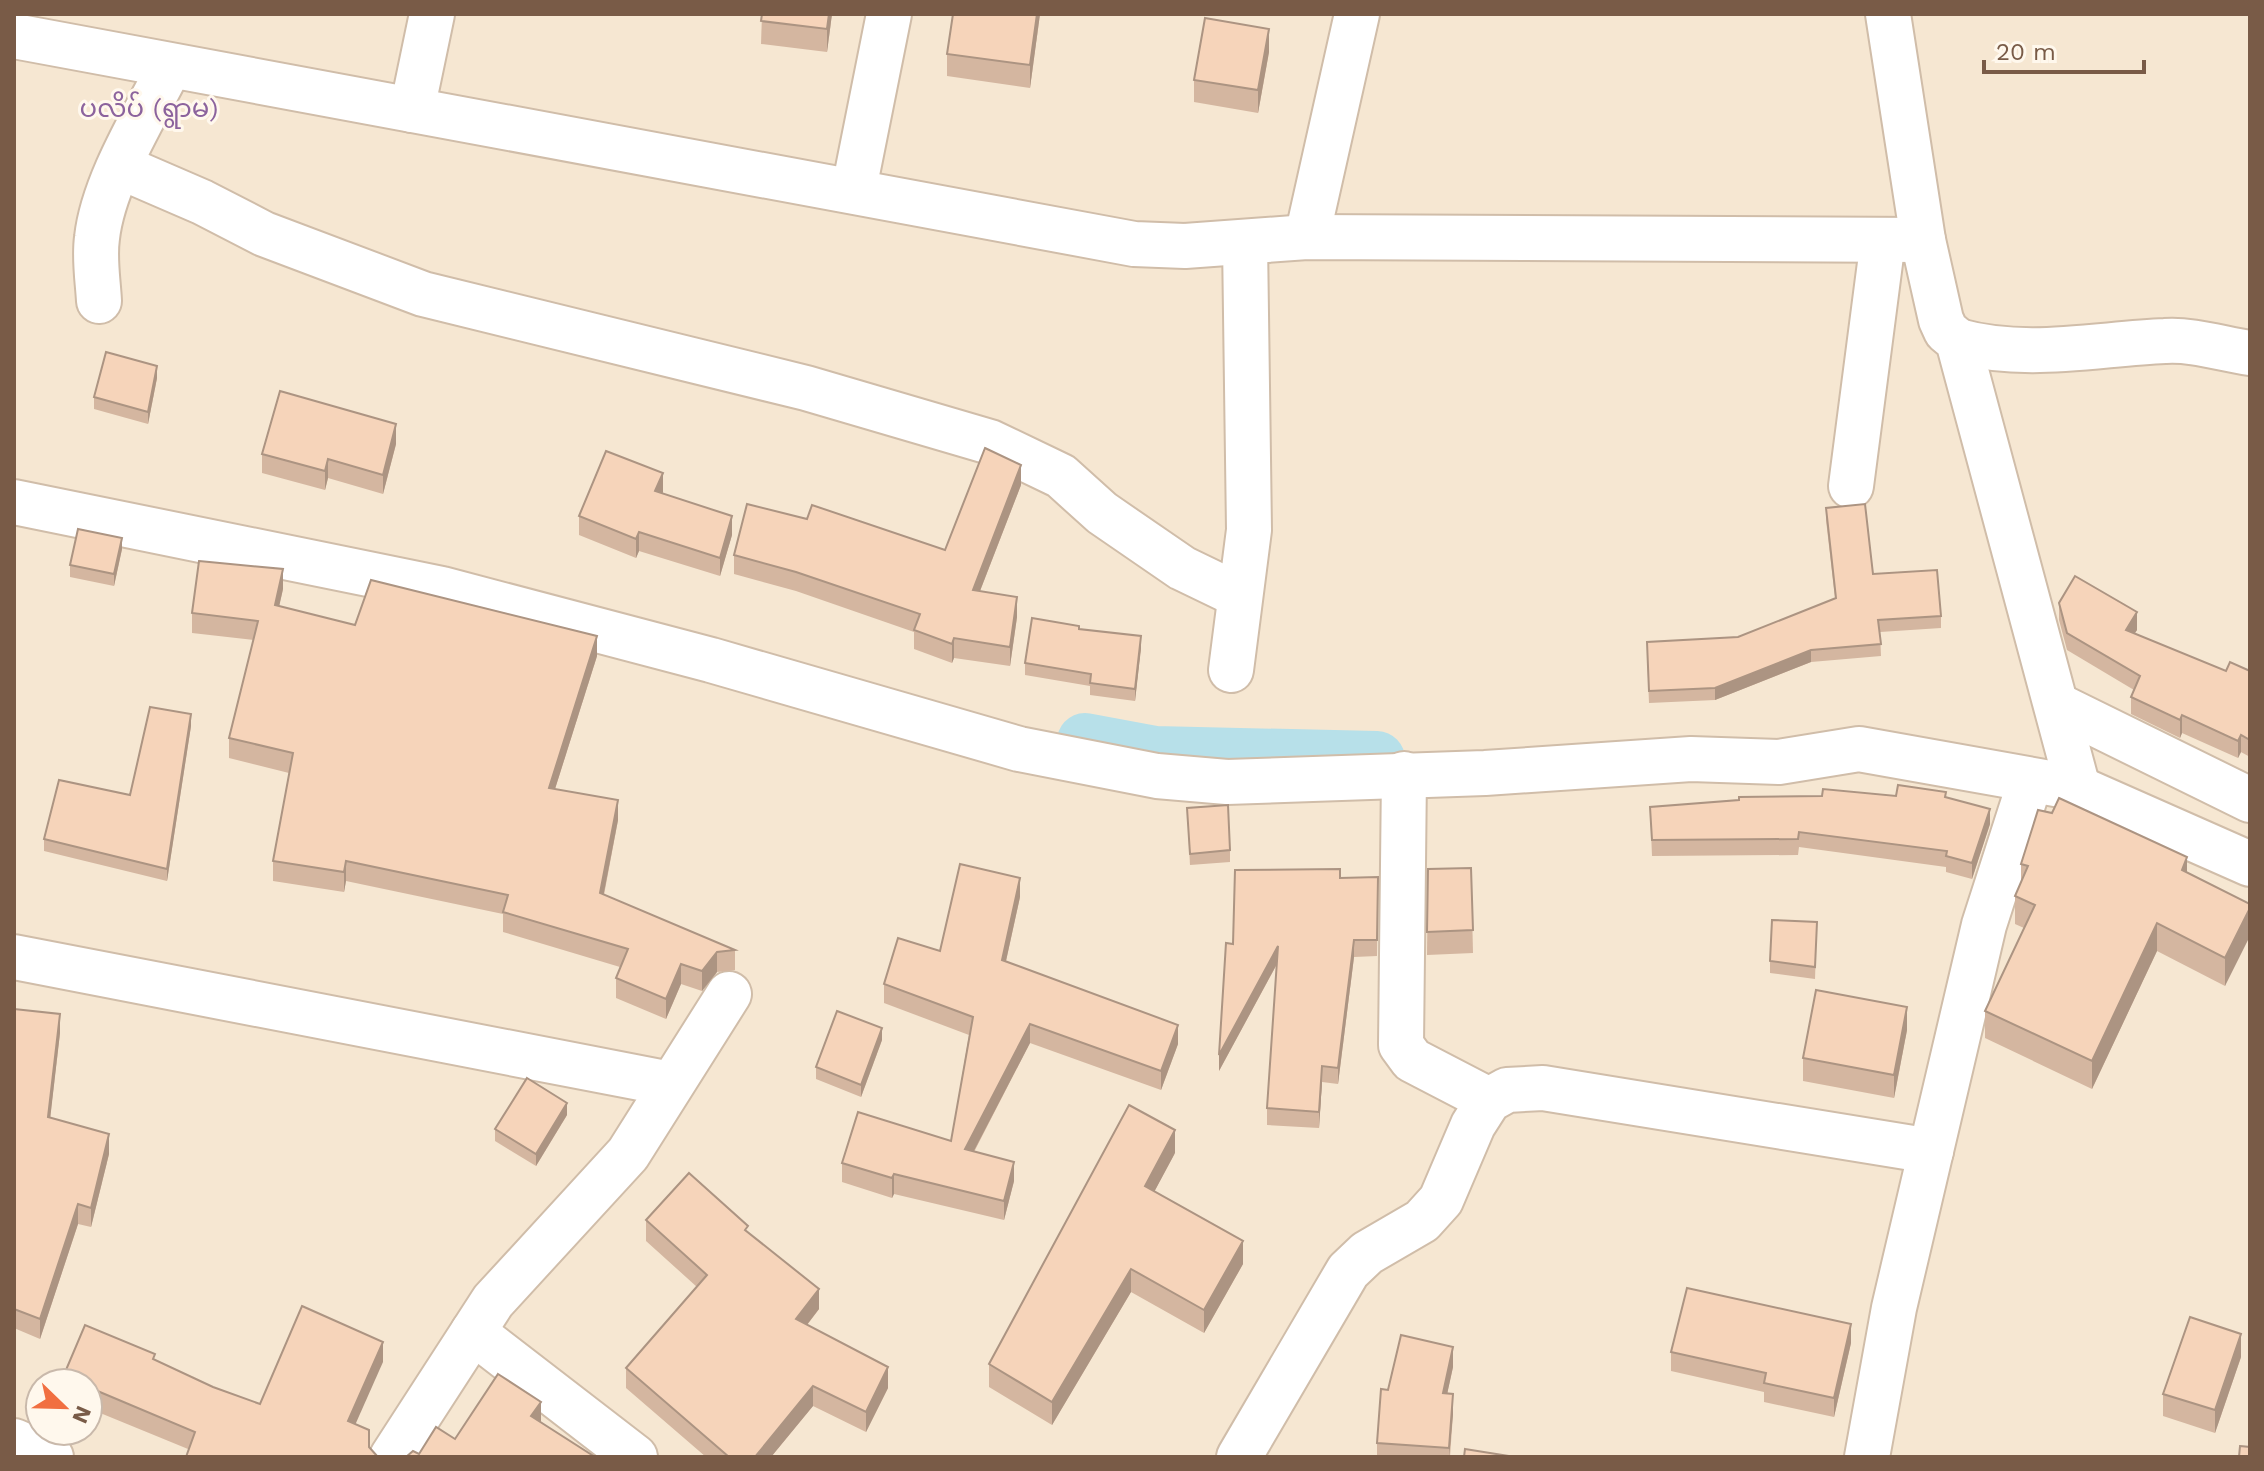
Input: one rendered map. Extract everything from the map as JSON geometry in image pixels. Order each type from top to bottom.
[{"type":"street","points":[[412,110],[432,14]]},
{"type":"street","points":[[854,189],[889,14]]},
{"type":"street","points":[[1307,237],[1357,14]]},
{"type":"street","points":[[1851,486],[1903,240],[1888,14]]},
{"type":"street","points":[[14,36],[854,189],[1134,244],[1185,246],[1307,237],[1903,240]]},
{"type":"street","points":[[99,301],[96,240],[121,167],[170,66]]},
{"type":"street","points":[[121,167],[202,202],[264,234],[423,294],[806,388],[990,442],[1061,476],[1102,513],[1182,568],[1240,596]]},
{"type":"street","points":[[1903,240],[1946,331],[1958,341],[1978,346],[2077,351],[2168,340],[2250,353]]},
{"type":"street","points":[[1231,670],[1249,530],[1245,242]]},
{"type":"street","points":[[1958,341],[2078,788]]},
{"type":"street","points":[[14,502],[442,589],[711,660],[1019,749],[1126,770],[1227,782],[1515,771],[1691,759],[1779,762],[1859,749],[2030,782],[2078,788],[2250,864]]},
{"type":"street","points":[[2059,714],[2250,800]]},
{"type":"street","points":[[1404,774],[1401,1045],[1412,1060],[1489,1100]]},
{"type":"street","points":[[1867,1457],[1894,1308],[1984,925],[2030,782]]},
{"type":"street","points":[[14,957],[671,1084]]},
{"type":"street","points":[[392,1457],[493,1301],[628,1154],[729,994]]},
{"type":"street","points":[[1239,1457],[1348,1271],[1367,1253],[1422,1221],[1441,1200],[1473,1125],[1489,1100],[1507,1090],[1543,1088],[1931,1151]]},
{"type":"street","points":[[473,1332],[635,1457]]},
{"type":"street","points":[[14,1441],[51,1457]]},
{"type":"shaded area","points":[[14,14],[2250,14],[2250,1457],[14,1457]]},
{"type":"building","points":[[762,14],[829,14],[827,29],[761,21]]},
{"type":"building","points":[[953,14],[1037,14],[1030,65],[947,54]]},
{"type":"building","points":[[1205,18],[1269,29],[1258,90],[1194,80]]},
{"type":"building","points":[[106,352],[157,366],[148,412],[94,397]]},
{"type":"building","points":[[280,391],[396,424],[383,475],[328,459],[325,471],[262,454]]},
{"type":"building","points":[[985,448],[1021,465],[973,590],[1017,597],[1010,647],[954,638],[952,644],[914,630],[920,614],[796,572],[734,555],[747,504],[807,519],[812,505],[945,550]]},
{"type":"building","points":[[606,451],[663,473],[655,491],[732,516],[720,558],[639,532],[636,539],[579,516]]},
{"type":"building","points":[[1865,504],[1873,574],[1937,570],[1941,616],[1878,620],[1881,644],[1811,650],[1715,688],[1649,691],[1647,642],[1738,637],[1836,598],[1826,508]]},
{"type":"building","points":[[78,529],[122,538],[114,574],[70,565]]},
{"type":"building","points":[[199,561],[283,569],[275,605],[355,625],[371,580],[597,636],[549,788],[618,800],[600,893],[735,950],[717,952],[702,971],[681,964],[666,999],[616,978],[628,949],[503,912],[508,895],[346,861],[344,872],[273,861],[293,753],[229,738],[258,621],[192,613]]},
{"type":"building","points":[[2075,576],[2137,612],[2126,630],[2226,671],[2230,662],[2250,671],[2250,740],[2241,735],[2238,741],[2182,715],[2180,720],[2131,697],[2140,676],[2067,633],[2059,603]]},
{"type":"building","points":[[1032,618],[1079,626],[1079,629],[1141,636],[1135,689],[1090,683],[1091,674],[1025,663]]},
{"type":"building","points":[[150,707],[191,714],[167,869],[44,839],[59,780],[130,795]]},
{"type":"building","points":[[1898,785],[1946,792],[1945,797],[1990,809],[1972,863],[1946,856],[1947,851],[1799,832],[1798,839],[1652,840],[1650,807],[1739,800],[1739,797],[1822,796],[1823,789],[1896,796]]},
{"type":"building","points":[[2059,798],[2187,857],[2182,870],[2250,904],[2225,958],[2157,923],[2092,1061],[1985,1011],[2035,905],[2015,896],[2028,866],[2021,864],[2038,810],[2052,813]]},
{"type":"building","points":[[1228,805],[1230,850],[1190,854],[1187,808]]},
{"type":"building","points":[[960,864],[1020,878],[1002,960],[1178,1025],[1161,1071],[1030,1024],[965,1149],[1014,1162],[1004,1201],[894,1174],[892,1178],[842,1163],[858,1112],[951,1141],[973,1017],[884,984],[898,938],[940,951]]},
{"type":"building","points":[[1471,868],[1473,930],[1427,932],[1428,869]]},
{"type":"building","points":[[1340,869],[1340,878],[1378,877],[1377,940],[1354,940],[1338,1068],[1322,1066],[1319,1112],[1267,1108],[1278,946],[1219,1055],[1226,943],[1233,944],[1235,870]]},
{"type":"building","points":[[1772,920],[1817,922],[1815,967],[1770,961]]},
{"type":"building","points":[[1816,990],[1907,1007],[1894,1075],[1803,1058]]},
{"type":"building","points":[[14,1009],[60,1014],[48,1117],[109,1134],[91,1208],[78,1204],[40,1319],[14,1309]]},
{"type":"building","points":[[837,1011],[882,1028],[861,1085],[816,1067]]},
{"type":"building","points":[[527,1078],[567,1103],[536,1154],[495,1129]]},
{"type":"building","points":[[1129,1105],[1175,1130],[1145,1186],[1243,1241],[1204,1310],[1131,1269],[1052,1402],[989,1364]]},
{"type":"building","points":[[689,1173],[748,1226],[745,1230],[819,1289],[796,1319],[888,1367],[866,1412],[813,1386],[755,1457],[729,1457],[626,1368],[707,1275],[646,1220]]},
{"type":"building","points":[[1687,1288],[1851,1324],[1834,1398],[1764,1383],[1766,1373],[1671,1352]]},
{"type":"building","points":[[302,1306],[383,1342],[348,1421],[369,1430],[369,1447],[378,1457],[186,1457],[195,1432],[104,1394],[104,1367],[67,1367],[85,1325],[155,1354],[153,1359],[213,1387],[260,1404]]},
{"type":"building","points":[[2190,1317],[2241,1334],[2215,1410],[2163,1394]]},
{"type":"building","points":[[1401,1335],[1453,1347],[1443,1393],[1453,1394],[1449,1448],[1377,1443],[1381,1389],[1388,1390]]},
{"type":"building","points":[[498,1374],[541,1402],[531,1416],[595,1457],[406,1457],[413,1451],[419,1454],[436,1427],[455,1439]]},
{"type":"building","points":[[2240,1446],[2250,1447],[2250,1457],[2239,1457]]},
{"type":"building","points":[[1465,1449],[1515,1457],[1464,1457]]},
{"type":"waterway","points":[[1085,741],[1155,754],[1377,759]]},
{"type":"district","name":"ပလိပ် (ရွာမ)","points":[[149,108]]}]
